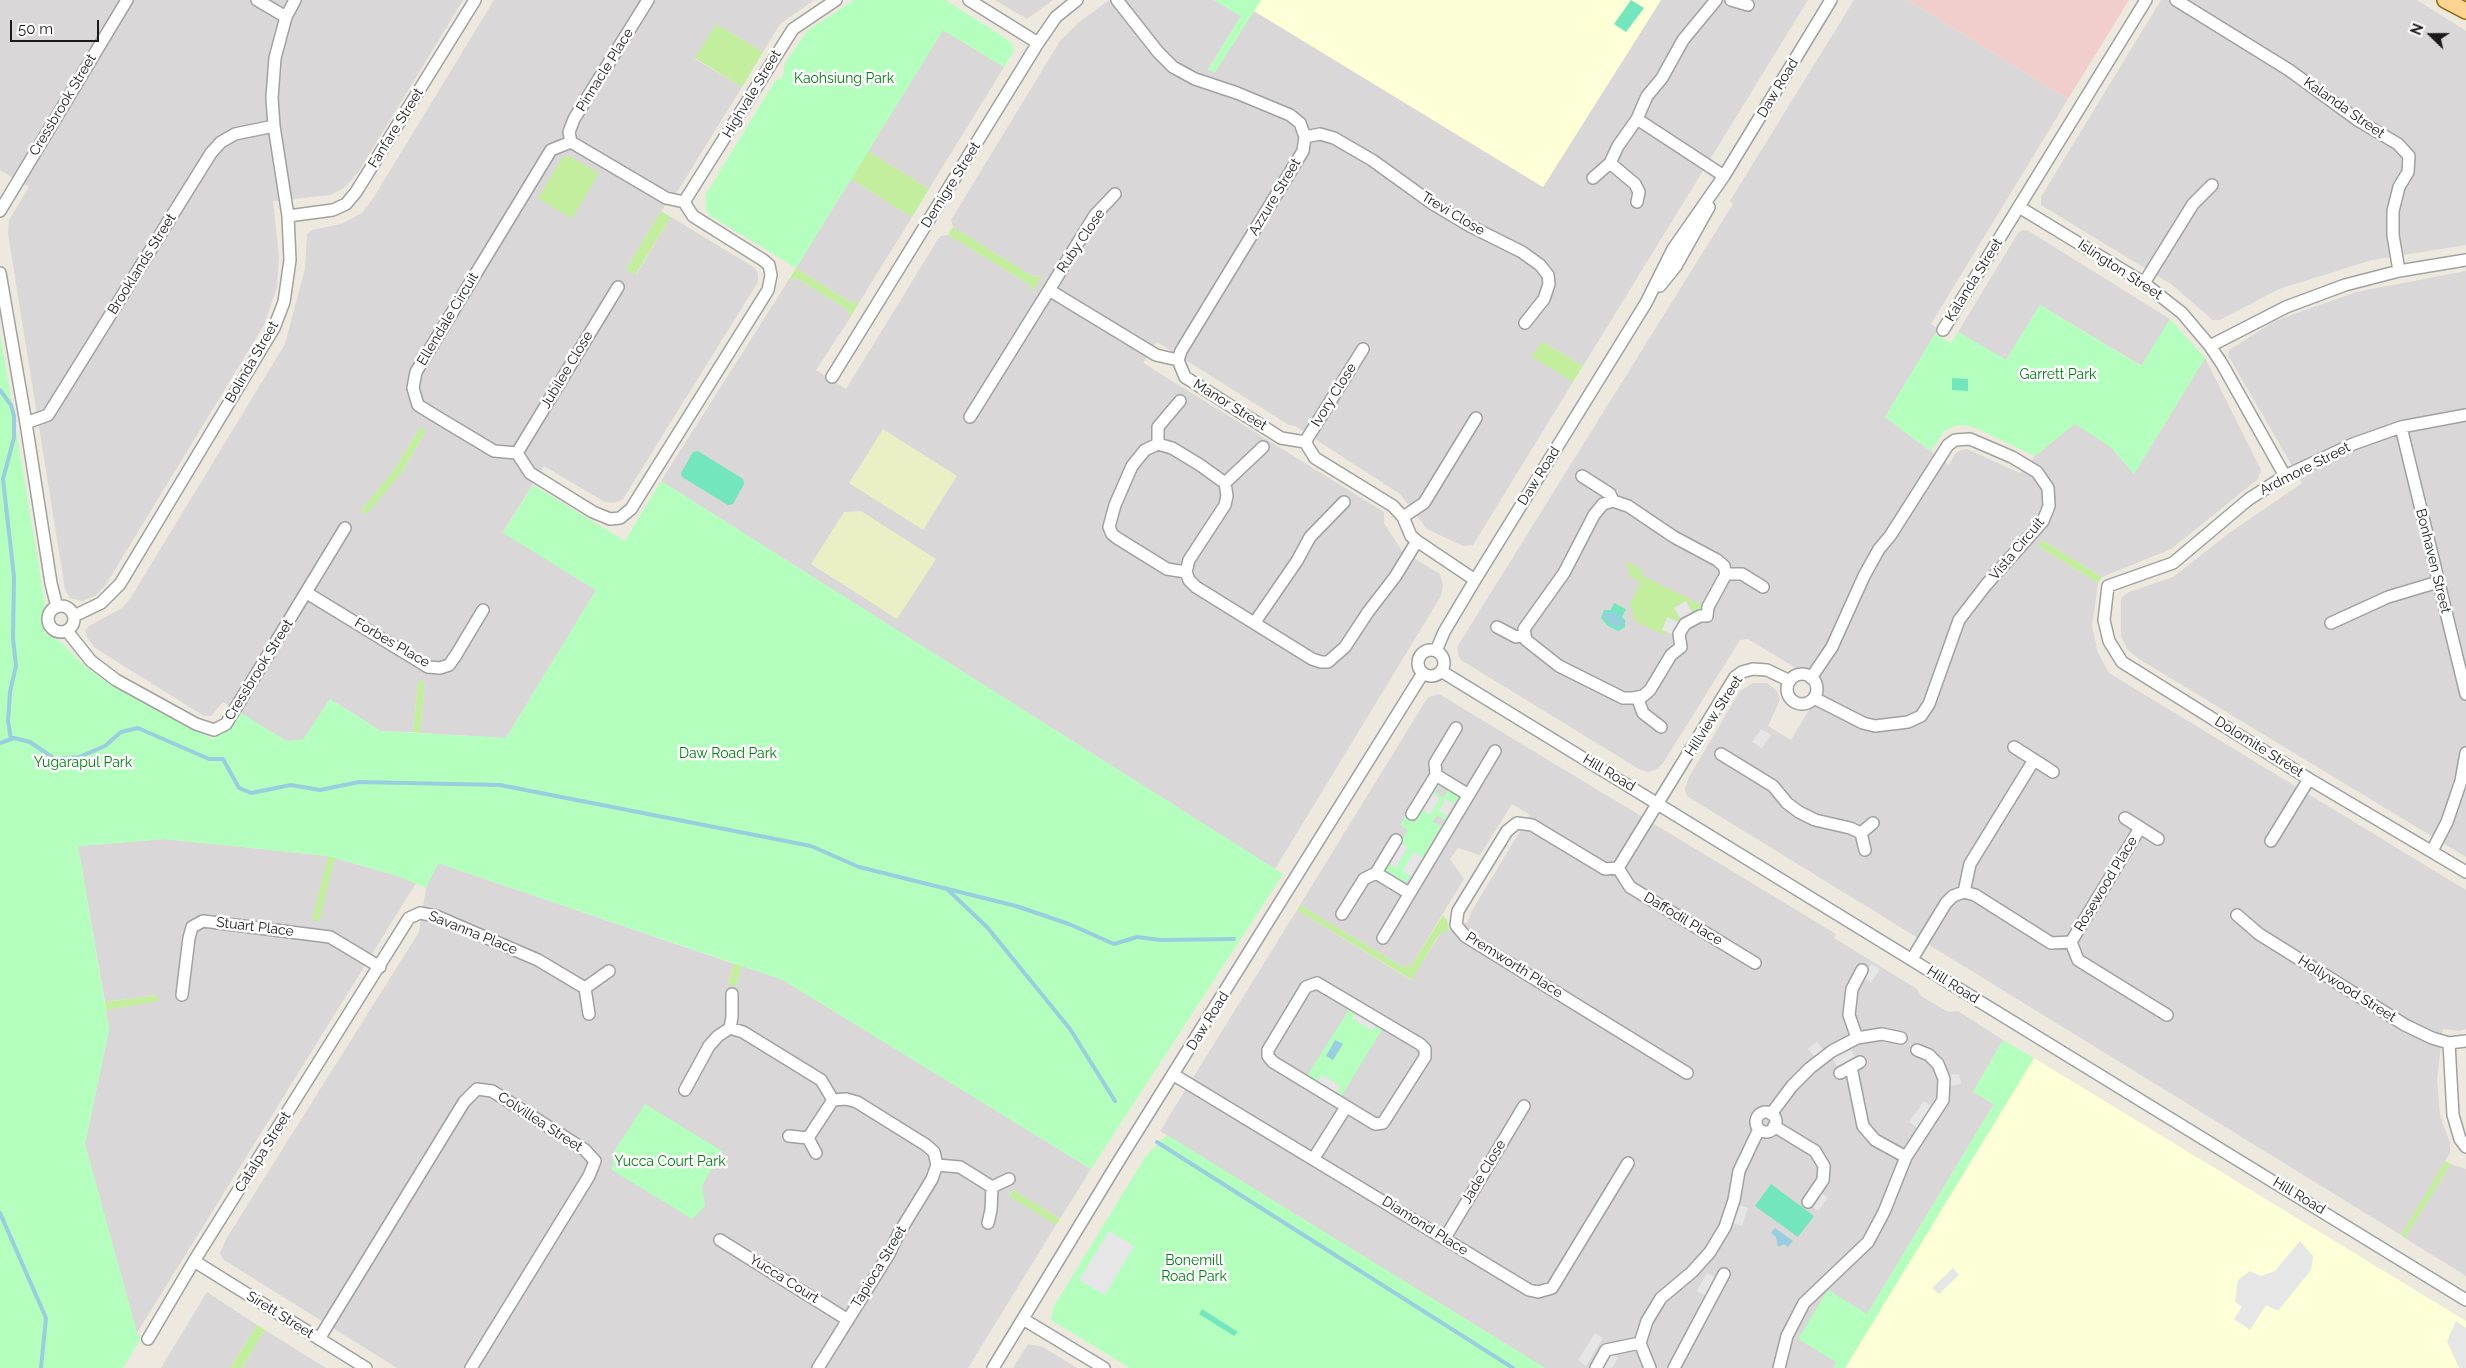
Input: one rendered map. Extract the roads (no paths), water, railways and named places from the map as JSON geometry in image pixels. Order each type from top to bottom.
[{"type":"main road","points":[[2445,0],[2466,11]]},
{"type":"main road","points":[[2452,0],[2466,11]]},
{"type":"street","name":"Cressbrook Street","points":[[0,210],[4,194],[128,0]]},
{"type":"street","points":[[257,0],[286,18]]},
{"type":"street","name":"Bolinda Street","points":[[74,616],[101,603],[120,584],[274,328],[284,302],[290,260],[288,216],[274,126],[273,78],[286,18],[295,0]]},
{"type":"street","name":"Fanfare Street","points":[[288,216],[333,210],[346,204],[356,192],[475,0]]},
{"type":"street","name":"Pinnacle Place","points":[[571,142],[569,132],[574,119],[648,0]]},
{"type":"street","name":"Highvale Street","points":[[684,202],[793,29],[836,0]]},
{"type":"street","points":[[969,0],[1038,42]]},
{"type":"street","name":"Demigre Street","points":[[832,377],[1038,42],[1056,17],[1077,0]]},
{"type":"street","points":[[1117,0],[1158,52],[1173,67],[1194,78],[1290,115],[1300,123],[1305,137]]},
{"type":"street","points":[[1593,178],[1610,163],[1618,146],[1638,119],[1647,96],[1662,78],[1683,40],[1716,0]]},
{"type":"street","points":[[1731,0],[1748,5]]},
{"type":"street","name":"Daw Road","points":[[993,1368],[1423,673],[1418,662],[1421,655],[1428,651],[1436,651],[1444,632],[1475,580],[1646,303],[1678,241],[1724,176],[1831,0]]},
{"type":"street","name":"Kalanda Street","points":[[1943,330],[2146,0]]},
{"type":"street","name":"Kalanda Street","points":[[2176,0],[2289,70],[2359,121],[2398,144],[2409,156],[2408,172],[2399,187],[2393,211],[2393,235],[2399,271]]},
{"type":"street","points":[[1638,119],[1724,176]]},
{"type":"street","name":"Brooklands Street","points":[[26,423],[48,415],[211,153],[221,142],[235,134],[274,126]]},
{"type":"street","name":"Trevi Close","points":[[1305,137],[1320,134],[1334,138],[1372,160],[1433,204],[1470,226],[1522,252],[1540,265],[1548,274],[1549,284],[1544,298],[1525,323]]},
{"type":"street","name":"Azzure Street","points":[[1178,360],[1181,351],[1303,151],[1305,137]]},
{"type":"street","points":[[517,453],[530,473],[593,512],[610,519],[620,518],[631,509],[770,284],[769,265],[694,216],[684,202],[666,198],[571,142]]},
{"type":"street","name":"Ellendale Circuit","points":[[517,453],[494,451],[434,415],[418,405],[413,388],[416,372],[551,150],[571,142]]},
{"type":"street","points":[[1610,163],[1635,184],[1640,192],[1637,202]]},
{"type":"street","points":[[2144,283],[2193,204],[2212,185]]},
{"type":"street","name":"Ruby Close","points":[[1049,290],[1095,215],[1116,194]]},
{"type":"street","name":"Islington Street","points":[[2019,207],[2144,283],[2182,313],[2210,346],[2285,476]]},
{"type":"street","points":[[2210,346],[2286,307],[2345,285],[2399,271],[2466,260]]},
{"type":"street","points":[[0,272],[51,583],[57,607]]},
{"type":"street","name":"Jubilee Close","points":[[517,453],[618,287]]},
{"type":"street","points":[[970,417],[1049,290],[1156,355],[1178,360]]},
{"type":"street","name":"Ivory Close","points":[[1304,442],[1363,349]]},
{"type":"street","name":"Manor Street","points":[[1178,360],[1185,377],[1281,438],[1304,442]]},
{"type":"street","points":[[1158,444],[1158,426],[1180,401]]},
{"type":"street","name":"Ardmore Street","points":[[2108,586],[2174,563],[2249,499],[2285,476],[2353,444],[2401,427],[2466,415]]},
{"type":"street","points":[[1403,517],[1424,502],[1476,418]]},
{"type":"street","name":"Bonhaven Street","points":[[2401,427],[2466,694]]},
{"type":"street","name":"Vista Circuit","points":[[1811,678],[1832,647],[1864,576],[1879,549],[1890,536],[1948,445],[1955,440],[1970,440],[2012,457],[2037,472],[2048,488],[2049,506],[2043,521],[1986,585],[1959,620],[1929,704],[1921,716],[1908,722],[1875,726],[1863,723],[1814,698]]},
{"type":"street","points":[[1304,442],[1315,458],[1393,506],[1403,517],[1411,536],[1475,580]]},
{"type":"street","points":[[1186,572],[1167,569],[1117,538],[1112,534],[1108,526],[1114,505],[1132,466],[1145,450],[1158,444],[1172,448],[1200,464],[1226,483],[1227,496],[1224,505],[1189,560],[1186,572],[1196,588],[1255,622],[1312,659],[1328,662],[1345,647],[1368,612],[1395,577],[1417,541]]},
{"type":"street","points":[[1226,483],[1263,447]]},
{"type":"street","points":[[1582,476],[1610,494],[1613,501]]},
{"type":"street","points":[[1613,501],[1628,506],[1674,538],[1717,560],[1724,566],[1726,574],[1708,607],[1706,616],[1700,616],[1685,624],[1679,634],[1681,647],[1671,655],[1650,690],[1637,697],[1623,698],[1560,666],[1526,640],[1524,629],[1526,624],[1564,572],[1594,516],[1603,504],[1613,501]]},
{"type":"street","points":[[1255,622],[1297,560],[1310,537],[1344,502]]},
{"type":"street","name":"Cressbrook Street","points":[[67,631],[91,661],[116,680],[196,724],[214,730],[226,724],[345,528]]},
{"type":"street","points":[[1726,574],[1742,574],[1763,587]]},
{"type":"street","points":[[2331,623],[2388,597],[2438,582]]},
{"type":"street","name":"Dolomite Street","points":[[2108,586],[2104,620],[2109,641],[2122,662],[2309,779],[2466,872]]},
{"type":"street","name":"Forbes Place","points":[[307,593],[428,667],[440,668],[449,665],[484,610]]},
{"type":"street","points":[[57,607],[67,608],[74,616],[74,623],[67,631],[56,632],[49,624],[49,614],[57,607]]},
{"type":"street","points":[[1497,627],[1516,637],[1525,635]]},
{"type":"street","points":[[1423,673],[1434,676],[1441,671],[1443,660],[1436,651]]},
{"type":"street","name":"Hillview Street","points":[[1659,803],[1735,678],[1742,672],[1753,669],[1767,670],[1790,681]]},
{"type":"street","name":"Hill Road","points":[[1441,671],[1659,803],[2466,1300]]},
{"type":"street","points":[[1797,676],[1811,678],[1817,690],[1814,698],[1806,704],[1792,701],[1787,689],[1790,681],[1797,676]]},
{"type":"street","points":[[1637,697],[1643,713],[1661,727]]},
{"type":"street","points":[[1412,814],[1436,775],[1434,762],[1456,728]]},
{"type":"street","points":[[2014,748],[2053,772]]},
{"type":"street","points":[[1383,938],[1494,751]]},
{"type":"street","points":[[2432,851],[2447,822],[2458,790],[2466,753]]},
{"type":"street","points":[[1721,754],[1773,786],[1787,803],[1799,812],[1815,820],[1850,828],[1861,833]]},
{"type":"street","points":[[1912,960],[1946,903],[1953,896],[1964,892],[1970,864],[2034,760]]},
{"type":"street","points":[[1436,775],[1467,794]]},
{"type":"street","points":[[2271,841],[2309,779]]},
{"type":"street","points":[[1618,868],[1659,803]]},
{"type":"street","name":"Rosewood Place","points":[[2125,818],[2158,839]]},
{"type":"street","name":"Premworth Place","points":[[1618,868],[1605,869],[1532,825],[1517,823],[1507,831],[1458,911],[1456,925],[1465,936],[1687,1073]]},
{"type":"street","points":[[1861,833],[1872,823]]},
{"type":"street","name":"Rosewood Place","points":[[1964,892],[1975,895],[2051,943],[2071,942],[2140,828]]},
{"type":"street","points":[[1861,833],[1865,850]]},
{"type":"street","points":[[1342,914],[1364,879],[1376,873],[1396,840]]},
{"type":"street","name":"Daffodil Place","points":[[1618,868],[1630,887],[1754,963]]},
{"type":"street","points":[[1376,873],[1409,893]]},
{"type":"street","name":"Savanna Place","points":[[380,967],[409,918],[420,913],[436,916],[518,951],[585,988]]},
{"type":"street","name":"Hollywood Street","points":[[2237,915],[2258,934],[2405,1025],[2432,1038],[2449,1043],[2466,1041]]},
{"type":"street","name":"Stuart Place","points":[[182,996],[192,927],[203,921],[330,937],[380,967]]},
{"type":"street","points":[[2071,942],[2078,960],[2167,1015]]},
{"type":"street","name":"Catalpa Street","points":[[148,1339],[194,1261],[380,967]]},
{"type":"street","points":[[1857,1038],[1849,1016],[1852,989],[1862,970]]},
{"type":"street","points":[[589,1014],[585,988],[609,971]]},
{"type":"street","points":[[1316,983],[1425,1049],[1424,1057],[1383,1123],[1375,1124],[1346,1106],[1273,1062],[1268,1056],[1268,1050],[1306,987],[1311,984],[1316,983]]},
{"type":"street","points":[[685,1090],[709,1046],[718,1036],[730,1028],[732,994]]},
{"type":"street","points":[[730,1028],[744,1032],[821,1080],[833,1100]]},
{"type":"street","points":[[1771,1114],[1792,1086],[1810,1068],[1832,1051],[1857,1038],[1882,1034],[1901,1038]]},
{"type":"street","points":[[2449,1043],[2453,1115],[2460,1139],[2466,1147]]},
{"type":"street","points":[[1779,1368],[1788,1336],[1804,1303],[1868,1242],[1884,1212],[1906,1157],[1943,1100],[1944,1079],[1938,1064],[1929,1055],[1917,1050]]},
{"type":"street","points":[[1840,1073],[1855,1064],[1863,1126],[1875,1140],[1906,1157]]},
{"type":"street","name":"Diamond Place","points":[[1174,1074],[1529,1290],[1538,1292],[1552,1288],[1628,1163]]},
{"type":"street","name":"Colvillea Street","points":[[319,1339],[464,1102],[477,1089],[492,1091],[585,1150],[595,1161],[589,1176],[471,1368]]},
{"type":"street","points":[[833,1100],[846,1099],[857,1102],[934,1152],[937,1165],[960,1167],[992,1187]]},
{"type":"street","points":[[808,1138],[833,1100]]},
{"type":"street","points":[[1314,1158],[1346,1106]]},
{"type":"street","name":"Jade Close","points":[[1444,1238],[1524,1106]]},
{"type":"street","points":[[1765,1112],[1771,1114],[1775,1121],[1774,1126],[1768,1132],[1759,1129],[1756,1124],[1757,1118],[1765,1112]]},
{"type":"street","points":[[1774,1126],[1815,1151],[1824,1166],[1823,1180],[1808,1202]]},
{"type":"street","points":[[1650,1368],[1640,1343],[1647,1321],[1661,1298],[1692,1272],[1710,1252],[1725,1227],[1734,1200],[1739,1171],[1759,1129]]},
{"type":"street","points":[[789,1136],[808,1138]]},
{"type":"street","points":[[808,1138],[816,1153]]},
{"type":"street","name":"Tapioca Street","points":[[818,1368],[932,1179],[937,1165]]},
{"type":"street","points":[[992,1187],[1009,1179]]},
{"type":"street","points":[[988,1223],[992,1210],[992,1187]]},
{"type":"street","name":"Yucca Court","points":[[720,1240],[848,1320]]},
{"type":"street","name":"Sirett Street","points":[[194,1261],[366,1368]]},
{"type":"street","points":[[1674,1368],[1724,1274]]},
{"type":"street","points":[[1023,1319],[1104,1368]]},
{"type":"street","points":[[1596,1368],[1606,1350],[1640,1343]]},
{"type":"water","points":[[1607,612],[1618,614],[1623,622],[1622,626],[1616,627],[1606,620],[1604,616]]},
{"type":"water","points":[[1335,1040],[1343,1044],[1333,1060],[1326,1056]]},
{"type":"water","points":[[1775,1228],[1793,1241],[1788,1247],[1784,1244],[1778,1247],[1776,1237],[1771,1233]]},
{"type":"waterway","points":[[0,390],[11,405],[14,416],[14,438],[3,479],[14,577],[13,638],[16,666],[10,692],[8,721],[11,739]]},
{"type":"waterway","points":[[0,743],[14,738],[30,742],[55,759],[79,757],[105,746],[121,732],[138,728],[209,759],[223,759],[239,788],[251,793],[291,785],[320,790],[359,782],[500,785],[811,846],[859,867],[1016,906],[1069,924],[1114,944],[1137,937],[1161,940],[1234,939]]},
{"type":"waterway","points":[[946,888],[987,927],[1070,1029],[1115,1101]]},
{"type":"waterway","points":[[1157,1142],[1513,1368]]},
{"type":"waterway","points":[[0,1213],[46,1318],[41,1368]]},
{"type":"park label","name":"Kaohsiung Park","points":[[844,79]]},
{"type":"park label","name":"Garrett Park","points":[[2058,375]]},
{"type":"park label","name":"Daw Road Park","points":[[728,754]]},
{"type":"park label","name":"Yugarapul Park","points":[[83,763]]},
{"type":"park label","name":"Yucca Court Park","points":[[670,1162]]},
{"type":"park label","name":"Bonemill Road Park","points":[[1194,1269]]}]
